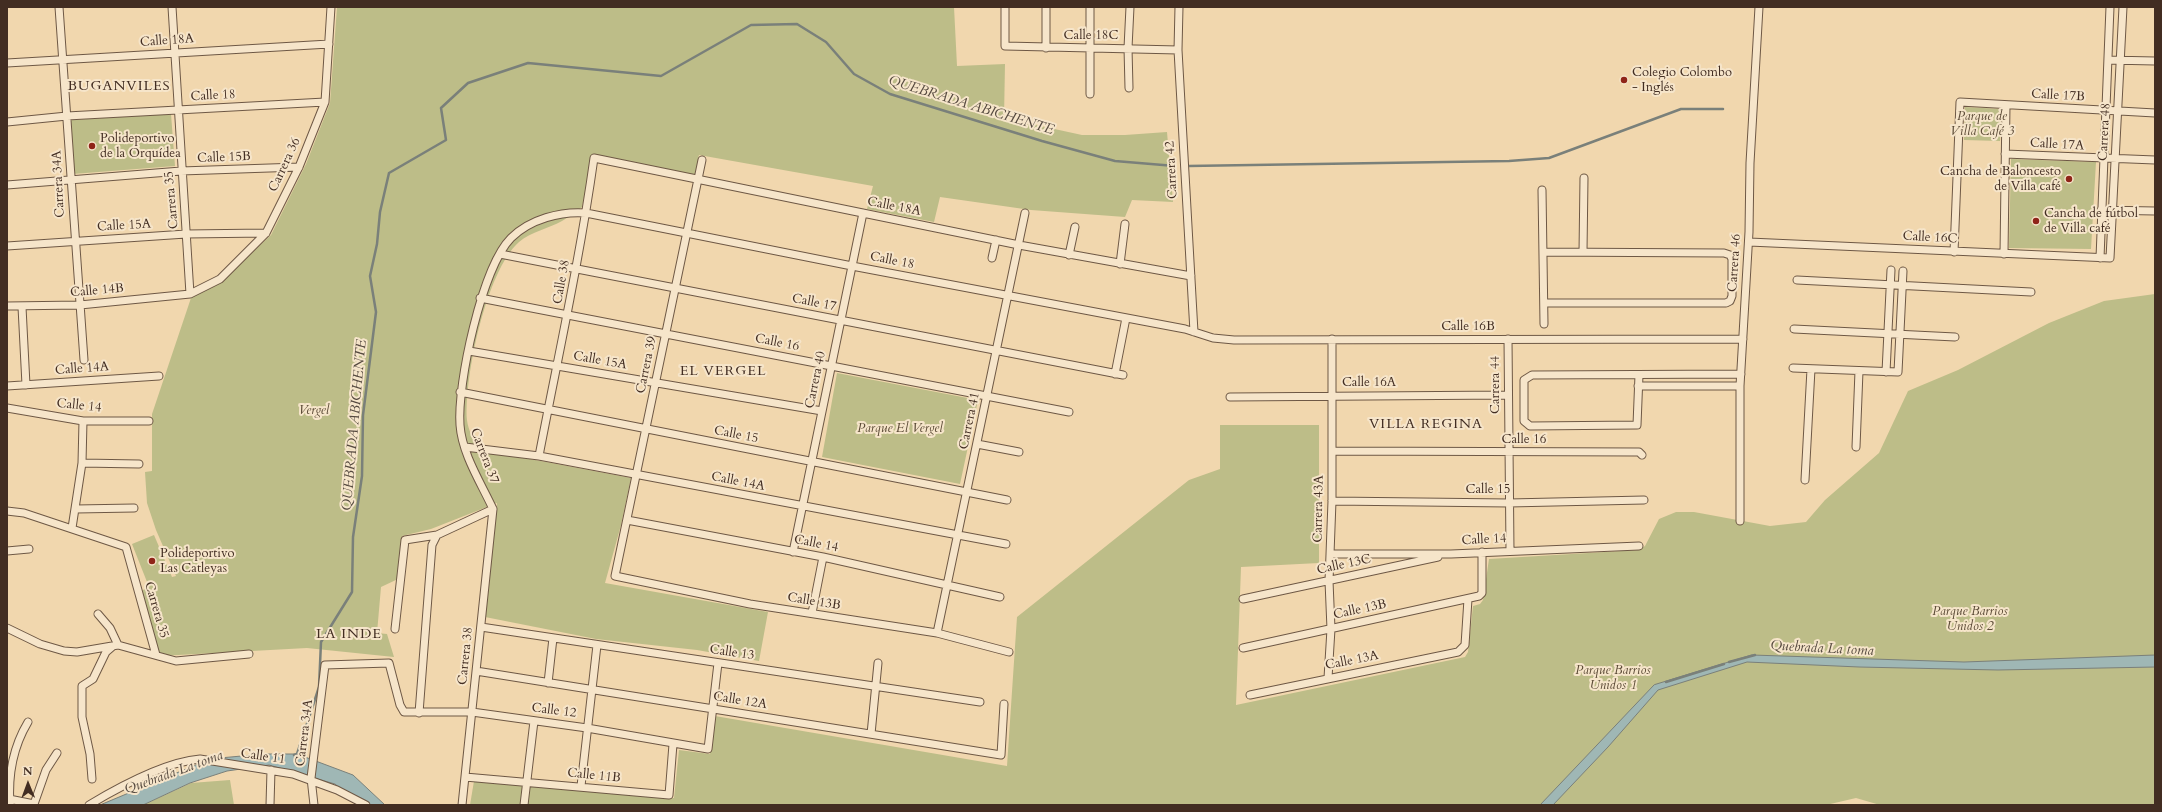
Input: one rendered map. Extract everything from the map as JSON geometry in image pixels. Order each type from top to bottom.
[{"type":"street","name":"Carrera 34A","points":[[59,7],[64,60],[74,241],[84,360]]},
{"type":"street","name":"Carrera 35","points":[[172,7],[177,110],[190,294]]},
{"type":"street","name":"Carrera 36","points":[[190,294],[220,279],[266,233],[298,167],[325,102],[330,7]]},
{"type":"street","name":"Calle 18C","points":[[1005,7],[1004,46],[1178,50]]},
{"type":"street","points":[[1046,7],[1046,48]]},
{"type":"street","points":[[1090,7],[1090,94]]},
{"type":"street","points":[[1129,88],[1128,48],[1130,7]]},
{"type":"street","name":"Carrera 42","points":[[1179,7],[1178,50],[1194,332]]},
{"type":"street","name":"Carrera 46","points":[[1740,521],[1740,386],[1749,242],[1750,163],[1759,7]]},
{"type":"street","name":"Carrera 48","points":[[2100,258],[2110,7]]},
{"type":"street","name":"Carrera 48","points":[[2110,258],[2123,7]]},
{"type":"street","name":"Calle 18A","points":[[7,63],[329,44]]},
{"type":"street","points":[[2108,60],[2155,61]]},
{"type":"street","name":"Calle 18","points":[[7,122],[67,116],[325,102]]},
{"type":"street","name":"Calle 17B","points":[[1954,252],[1960,102],[2155,113]]},
{"type":"street","points":[[2004,254],[2006,105]]},
{"type":"street","name":"Calle 17A","points":[[2005,154],[2155,160]]},
{"type":"street","name":"Calle 18A","points":[[594,158],[1069,255],[1191,276]]},
{"type":"street","name":"Calle 38","points":[[539,456],[577,268],[594,158]]},
{"type":"street","name":"Carrera 39","points":[[615,576],[702,160]]},
{"type":"street","name":"Calle 15B","points":[[7,185],[181,171],[298,167]]},
{"type":"street","points":[[1583,252],[1584,178]]},
{"type":"street","points":[[1542,190],[1544,324]]},
{"type":"street","points":[[2102,210],[2155,211]]},
{"type":"street","name":"Carrera 37","points":[[493,509],[465,447],[460,426],[460,392],[480,298],[500,254],[511,238],[534,222],[569,211],[586,213]]},
{"type":"street","name":"Calle 18","points":[[586,213],[1194,332]]},
{"type":"street","name":"Carrera 40","points":[[793,552],[863,213]]},
{"type":"street","name":"Carrera 41","points":[[937,633],[1025,213]]},
{"type":"street","points":[[1120,264],[1125,224]]},
{"type":"street","points":[[1069,255],[1075,227]]},
{"type":"street","name":"Calle 15A","points":[[7,246],[186,234],[266,233]]},
{"type":"street","points":[[992,258],[996,240]]},
{"type":"street","name":"Calle 16C","points":[[1749,242],[2110,258]]},
{"type":"street","points":[[1543,252],[1724,253],[1732,259],[1732,296],[1730,301],[1726,303],[1544,303]]},
{"type":"street","name":"Calle 17","points":[[500,254],[1123,375]]},
{"type":"street","points":[[1886,372],[1891,270]]},
{"type":"street","points":[[1793,368],[1898,372],[1903,271]]},
{"type":"street","points":[[1797,280],[2031,292]]},
{"type":"street","name":"Calle 14B","points":[[7,306],[22,307],[80,305],[190,294]]},
{"type":"street","name":"Calle 16","points":[[480,298],[1069,412]]},
{"type":"street","points":[[22,307],[26,385]]},
{"type":"street","points":[[1115,374],[1126,318]]},
{"type":"street","points":[[1794,329],[1955,337]]},
{"type":"street","name":"Calle 16B","points":[[1194,332],[1213,338],[1234,340],[1743,339]]},
{"type":"street","name":"Carrera 43A","points":[[1328,678],[1331,629],[1329,581],[1332,501],[1332,339]]},
{"type":"street","name":"Carrera 44","points":[[1508,339],[1510,551]]},
{"type":"street","name":"Calle 15A","points":[[469,351],[822,411]]},
{"type":"street","points":[[1805,480],[1811,369]]},
{"type":"street","points":[[1856,447],[1859,371]]},
{"type":"street","points":[[1639,375],[1637,425],[1530,426],[1524,421],[1524,380],[1529,376],[1741,374]]},
{"type":"street","name":"Calle 14A","points":[[7,386],[159,376]]},
{"type":"street","points":[[1638,386],[1740,386]]},
{"type":"street","name":"Calle 15","points":[[460,392],[1007,500]]},
{"type":"street","name":"Calle 16A","points":[[1230,397],[1332,395],[1508,395]]},
{"type":"street","name":"Calle 14","points":[[7,408],[82,422],[149,421]]},
{"type":"street","points":[[7,511],[24,513],[72,528],[82,463],[82,422]]},
{"type":"street","points":[[977,444],[1019,452]]},
{"type":"street","name":"Calle 14A","points":[[465,447],[539,456],[1006,544]]},
{"type":"street","name":"Calle 16","points":[[1332,451],[1639,452],[1642,455]]},
{"type":"street","points":[[82,463],[139,464]]},
{"type":"street","name":"Calle 15","points":[[1332,501],[1509,503],[1644,500]]},
{"type":"street","points":[[76,509],[134,508]]},
{"type":"street","points":[[395,629],[405,540],[437,535],[493,509]]},
{"type":"street","name":"Carrera 38","points":[[462,805],[493,509]]},
{"type":"street","name":"Calle 14","points":[[627,520],[823,558],[1000,597]]},
{"type":"street","name":"Carrera 35","points":[[72,528],[126,547],[156,655]]},
{"type":"street","points":[[419,713],[432,545],[437,535]]},
{"type":"street","name":"Calle 14","points":[[1330,554],[1451,554],[1639,546]]},
{"type":"street","points":[[7,551],[29,550]]},
{"type":"street","name":"Calle 13B","points":[[1243,648],[1479,596],[1482,593],[1482,552]]},
{"type":"street","name":"Calle 13C","points":[[1243,599],[1451,554]]},
{"type":"street","points":[[812,613],[823,558]]},
{"type":"street","name":"Calle 13B","points":[[615,576],[750,604],[937,633],[1009,652]]},
{"type":"street","name":"Calle 13A","points":[[1250,695],[1458,652],[1465,646],[1468,599]]},
{"type":"street","points":[[98,614],[110,628],[115,645]]},
{"type":"street","name":"Calle 13","points":[[481,627],[980,702]]},
{"type":"street","points":[[7,628],[40,644],[64,652],[77,652],[115,645],[176,661],[249,654]]},
{"type":"street","points":[[548,683],[553,638]]},
{"type":"street","points":[[92,779],[90,754],[82,717],[82,686],[93,679],[106,652],[115,645]]},
{"type":"street","points":[[581,786],[597,645]]},
{"type":"street","name":"Calle 12","points":[[325,665],[389,663],[400,705],[404,712],[472,712],[587,728],[708,749],[713,709]]},
{"type":"street","points":[[713,709],[718,663]]},
{"type":"street","points":[[871,734],[878,663]]},
{"type":"street","name":"Carrera 34A","points":[[314,805],[311,780],[325,665]]},
{"type":"street","name":"Calle 12A","points":[[476,671],[1001,755],[1004,704]]},
{"type":"street","points":[[524,805],[534,721]]},
{"type":"street","points":[[28,722],[20,736],[12,763],[10,802],[34,804],[46,770],[57,753]]},
{"type":"street","name":"Calle 11B","points":[[465,776],[669,795],[673,744]]},
{"type":"street","name":"Calle 11","points":[[89,805],[166,766],[188,760],[200,759],[247,768],[293,774],[337,790],[366,805]]},
{"type":"street","points":[[270,805],[271,770]]},
{"type":"green space","name":"Vergel","points":[[337,7],[954,7],[957,66],[1005,64],[1004,118],[1082,135],[1125,135],[1167,132],[1173,202],[1132,200],[1125,217],[1031,210],[940,197],[934,222],[867,209],[873,186],[699,155],[695,176],[593,156],[582,207],[557,224],[529,235],[519,242],[507,256],[497,276],[487,300],[473,353],[467,401],[467,420],[469,427],[477,449],[631,478],[621,525],[605,583],[768,612],[759,661],[697,650],[596,639],[485,617],[497,503],[431,529],[402,536],[398,579],[381,587],[377,633],[387,634],[394,657],[307,648],[160,656],[141,591],[149,587],[132,544],[154,535],[172,577],[176,576],[156,530],[147,503],[145,472],[152,471],[152,414],[192,295],[220,282],[271,235],[306,164],[330,103]]},
{"type":"green space","name":"Parque de Villa Café 3","points":[[1965,107],[2001,109],[2000,141],[1964,140]]},
{"type":"green space","points":[[171,114],[175,166],[73,174],[70,120]]},
{"type":"green space","points":[[2011,159],[2096,162],[2091,249],[2009,248]]},
{"type":"green space","points":[[2155,294],[2155,805],[1880,805],[1856,798],[1826,805],[470,805],[474,781],[674,798],[679,750],[710,754],[715,716],[1007,766],[1017,617],[1189,480],[1220,469],[1220,425],[1319,425],[1319,563],[1241,567],[1236,705],[1465,657],[1468,652],[1473,606],[1480,604],[1483,600],[1489,559],[1638,550],[1645,546],[1659,519],[1676,512],[1694,512],[1770,526],[1806,522],[1825,500],[1879,453],[1908,391],[1958,370],[2049,323],[2104,301]]},
{"type":"green space","name":"Parque El Vergel","points":[[837,373],[978,400],[960,484],[822,457]]},
{"type":"green space","points":[[230,780],[234,805],[143,805],[191,783]]},
{"type":"water","points":[[1752,655],[1964,662],[2155,655],[2155,667],[1998,670],[1859,667],[1747,662],[1658,690],[1608,747],[1553,805],[1540,805],[1654,685]]},
{"type":"water","points":[[264,754],[297,754],[353,775],[385,805],[360,805],[335,784],[269,765],[227,771],[190,783],[143,805],[100,805],[210,759]]},
{"type":"waterway","name":"QUEBRADA ABICHENTE","points":[[294,755],[297,754],[319,687],[321,642],[352,592],[353,537],[362,476],[363,415],[376,312],[370,276],[377,244],[380,212],[389,173],[446,140],[441,108],[468,83],[528,63],[661,76],[751,25],[797,24],[826,42],[854,74],[890,94],[1042,141],[1115,161],[1175,166]]},
{"type":"waterway","points":[[1188,166],[1509,161],[1549,158],[1681,109],[1723,109]]},
{"type":"waterway","name":"Quebrada La toma","points":[[1729,662],[1755,655]]},
{"type":"waterway","name":"Quebrada La toma","points":[[1666,682],[1724,664]]},
{"type":"place","name":"Colegio Colombo - Inglés","points":[[1624,80]]},
{"type":"place","name":"Polideportivo de la Orquídea","points":[[92,146]]},
{"type":"place","name":"Cancha de Baloncesto de Villa café","points":[[2069,179]]},
{"type":"place","name":"Cancha de fútbol de Villa café","points":[[2036,221]]},
{"type":"place","name":"Polideportivo Las Catleyas","points":[[152,561]]},
{"type":"district","name":"BUGANVILES","points":[[119,87]]},
{"type":"district","name":"EL VERGEL","points":[[723,372]]},
{"type":"district","name":"VILLA REGINA","points":[[1426,425]]},
{"type":"district","name":"LA INDE","points":[[349,635]]},
{"type":"park label","name":"Parque Barrios Unidos 2","points":[[1970,620]]},
{"type":"park label","name":"Parque Barrios Unidos 1","points":[[1613,678]]}]
